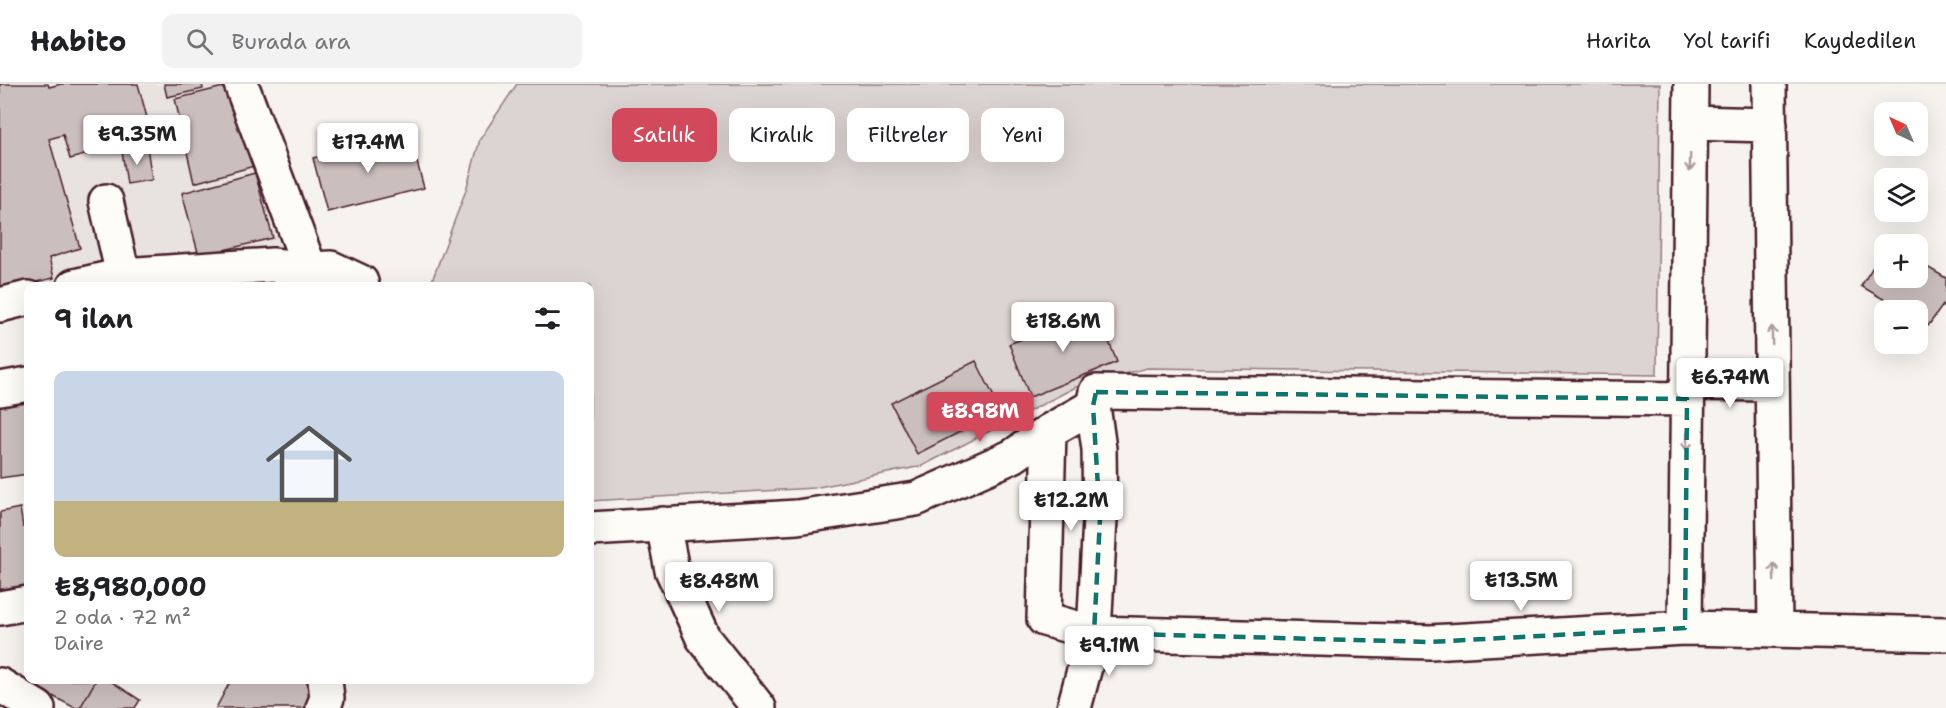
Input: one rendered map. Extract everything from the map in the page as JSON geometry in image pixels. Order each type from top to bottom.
[{"type":"street","points":[[241,84],[310,268]]},
{"type":"street","points":[[1685,628],[1691,84]]},
{"type":"street","points":[[1769,84],[1775,630]]},
{"type":"street","points":[[1690,123],[1770,125]]},
{"type":"street","points":[[106,201],[123,274]]},
{"type":"street","points":[[90,282],[123,274],[272,265],[331,268],[361,282]]},
{"type":"street","points":[[0,304],[24,299]]},
{"type":"street","points":[[1074,708],[1094,633],[1100,519],[1099,449],[1093,406],[1096,392],[1687,391],[1772,384]]},
{"type":"street","points":[[0,389],[24,385]]},
{"type":"street","points":[[594,529],[797,517],[916,499],[1013,456],[1049,431],[1093,406]]},
{"type":"street","points":[[1049,431],[1044,619],[1094,633],[1430,642],[1685,628],[1946,634]]},
{"type":"street","points":[[663,524],[672,570],[703,638],[759,708]]},
{"type":"street","points":[[0,608],[24,604]]},
{"type":"street","points":[[323,708],[327,698],[325,684]]},
{"type":"street","points":[[0,685],[38,708]]},
{"type":"highlighted area","points":[[1096,392],[1687,399],[1685,628],[1430,642],[1094,633],[1100,519],[1093,406]]},
{"type":"shaded area","points":[[0,84],[262,84],[317,241],[156,282],[24,282],[24,316],[0,323]]},
{"type":"shaded area","points":[[517,84],[1660,84],[1657,375],[1147,368],[1076,387],[922,466],[814,488],[594,501],[594,282],[432,282],[466,190],[480,139]]},
{"type":"building","points":[[0,84],[48,84],[49,87],[61,84],[138,84],[152,136],[70,159],[63,135],[49,139],[80,248],[49,258],[54,278],[24,282],[24,285],[0,290]]},
{"type":"building","points":[[164,84],[202,84],[203,89],[167,97]]},
{"type":"building","points":[[235,84],[254,166],[194,183],[175,99]]},
{"type":"building","points":[[410,136],[424,188],[327,212],[313,158],[359,146],[360,150]]},
{"type":"building","points":[[147,147],[152,180],[127,184],[122,151]]},
{"type":"building","points":[[255,173],[273,238],[199,256],[182,193]]},
{"type":"building","points":[[1874,265],[1874,288],[1928,288],[1928,267],[1946,278],[1946,301],[1928,326],[1928,300],[1885,300],[1861,286]]},
{"type":"building","points":[[1096,309],[1117,362],[1030,397],[1009,344]]},
{"type":"building","points":[[976,361],[1001,411],[917,454],[891,403]]},
{"type":"building","points":[[24,399],[24,475],[0,478],[0,405]]},
{"type":"building","points":[[20,508],[24,527],[24,587],[0,593],[0,512]]},
{"type":"building","points":[[94,684],[80,708],[75,708],[32,685]]},
{"type":"building","points":[[94,684],[115,684],[140,700],[135,708],[80,708]]},
{"type":"building","points":[[229,684],[313,684],[312,708],[216,708]]}]
